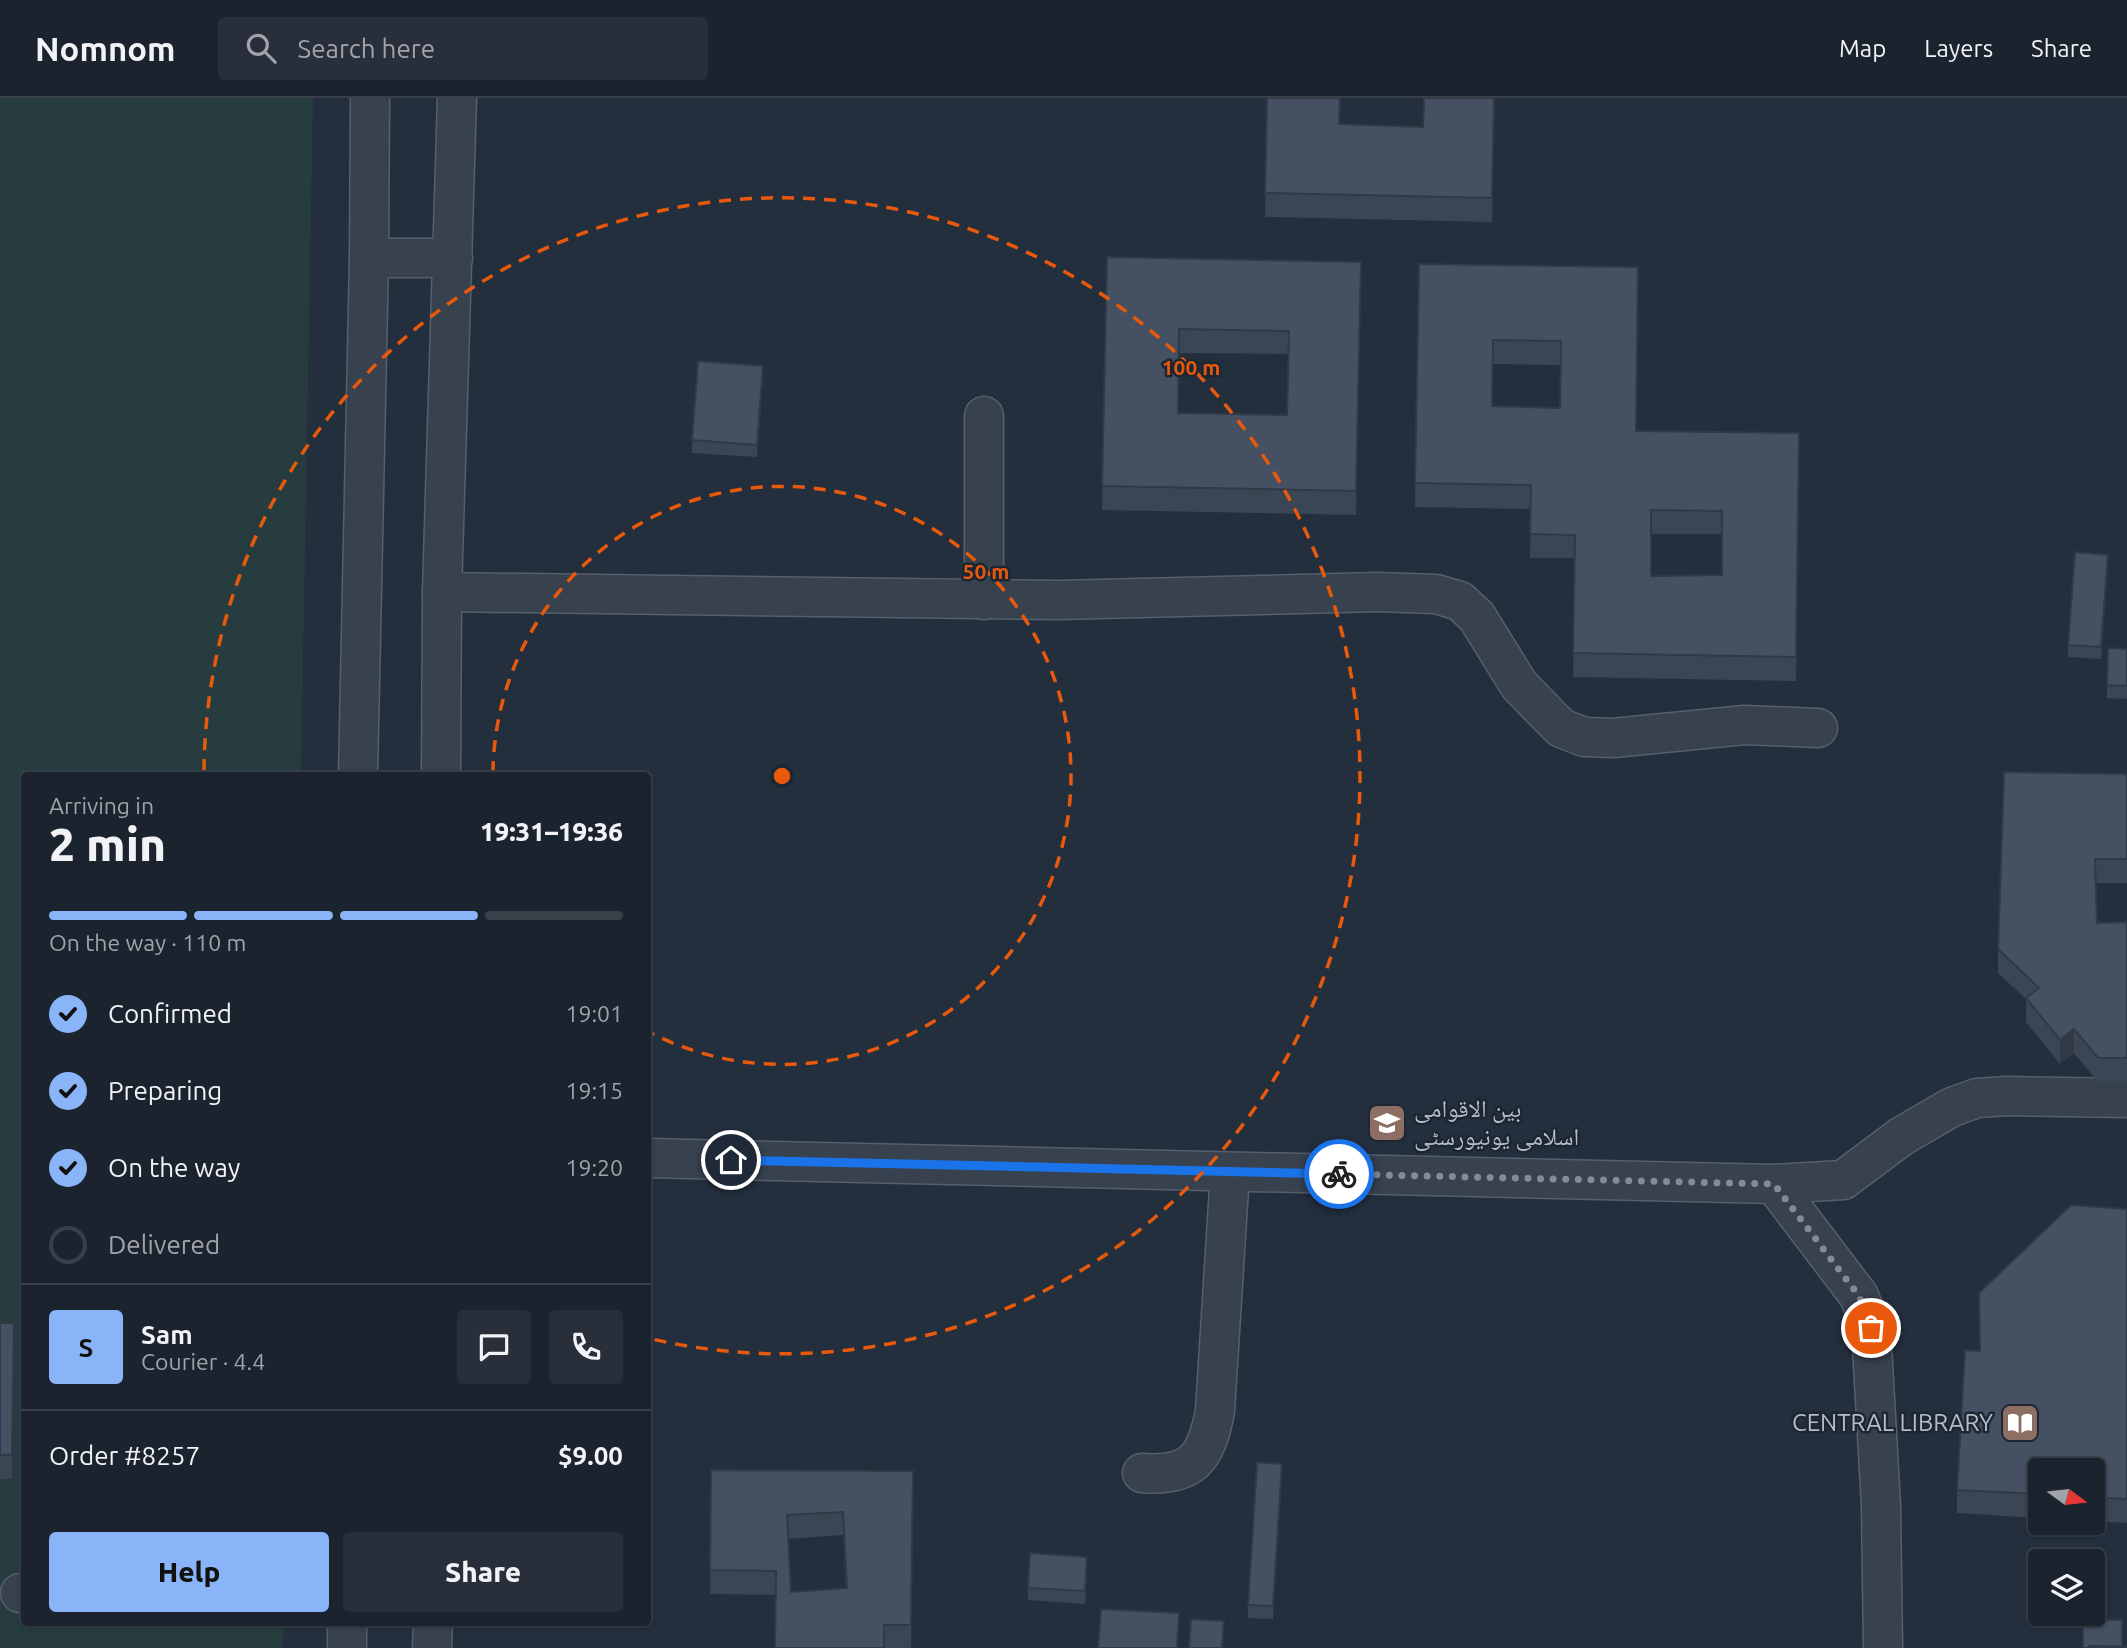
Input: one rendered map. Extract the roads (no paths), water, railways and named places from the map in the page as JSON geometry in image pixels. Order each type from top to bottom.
[{"type":"street","points":[[358,772],[370,98]]},
{"type":"street","points":[[441,772],[442,592],[457,98]]},
{"type":"street","points":[[369,258],[453,258]]},
{"type":"street","points":[[984,416],[984,600]]},
{"type":"street","points":[[442,592],[984,600],[1387,592],[1436,594],[1460,601],[1477,617],[1519,685],[1561,729],[1584,737],[1613,738],[1745,724],[1818,728]]},
{"type":"street","points":[[651,1158],[1774,1184],[1843,1180],[1902,1136],[1952,1107],[1978,1098],[2127,1098]]},
{"type":"street","points":[[1142,1473],[1163,1474],[1180,1471],[1199,1457],[1210,1437],[1215,1411],[1230,1171]]},
{"type":"street","points":[[1774,1184],[1859,1296],[1871,1328],[1881,1506],[1882,1648]]},
{"type":"street","points":[[347,1626],[347,1648]]},
{"type":"street","points":[[432,1648],[433,1626]]},
{"type":"place","name":"بین الاقوامی اسلامی یونیورسٹی","points":[[1387,1123]]},
{"type":"place","name":"CENTRAL LIBRARY","points":[[2020,1423]]}]
